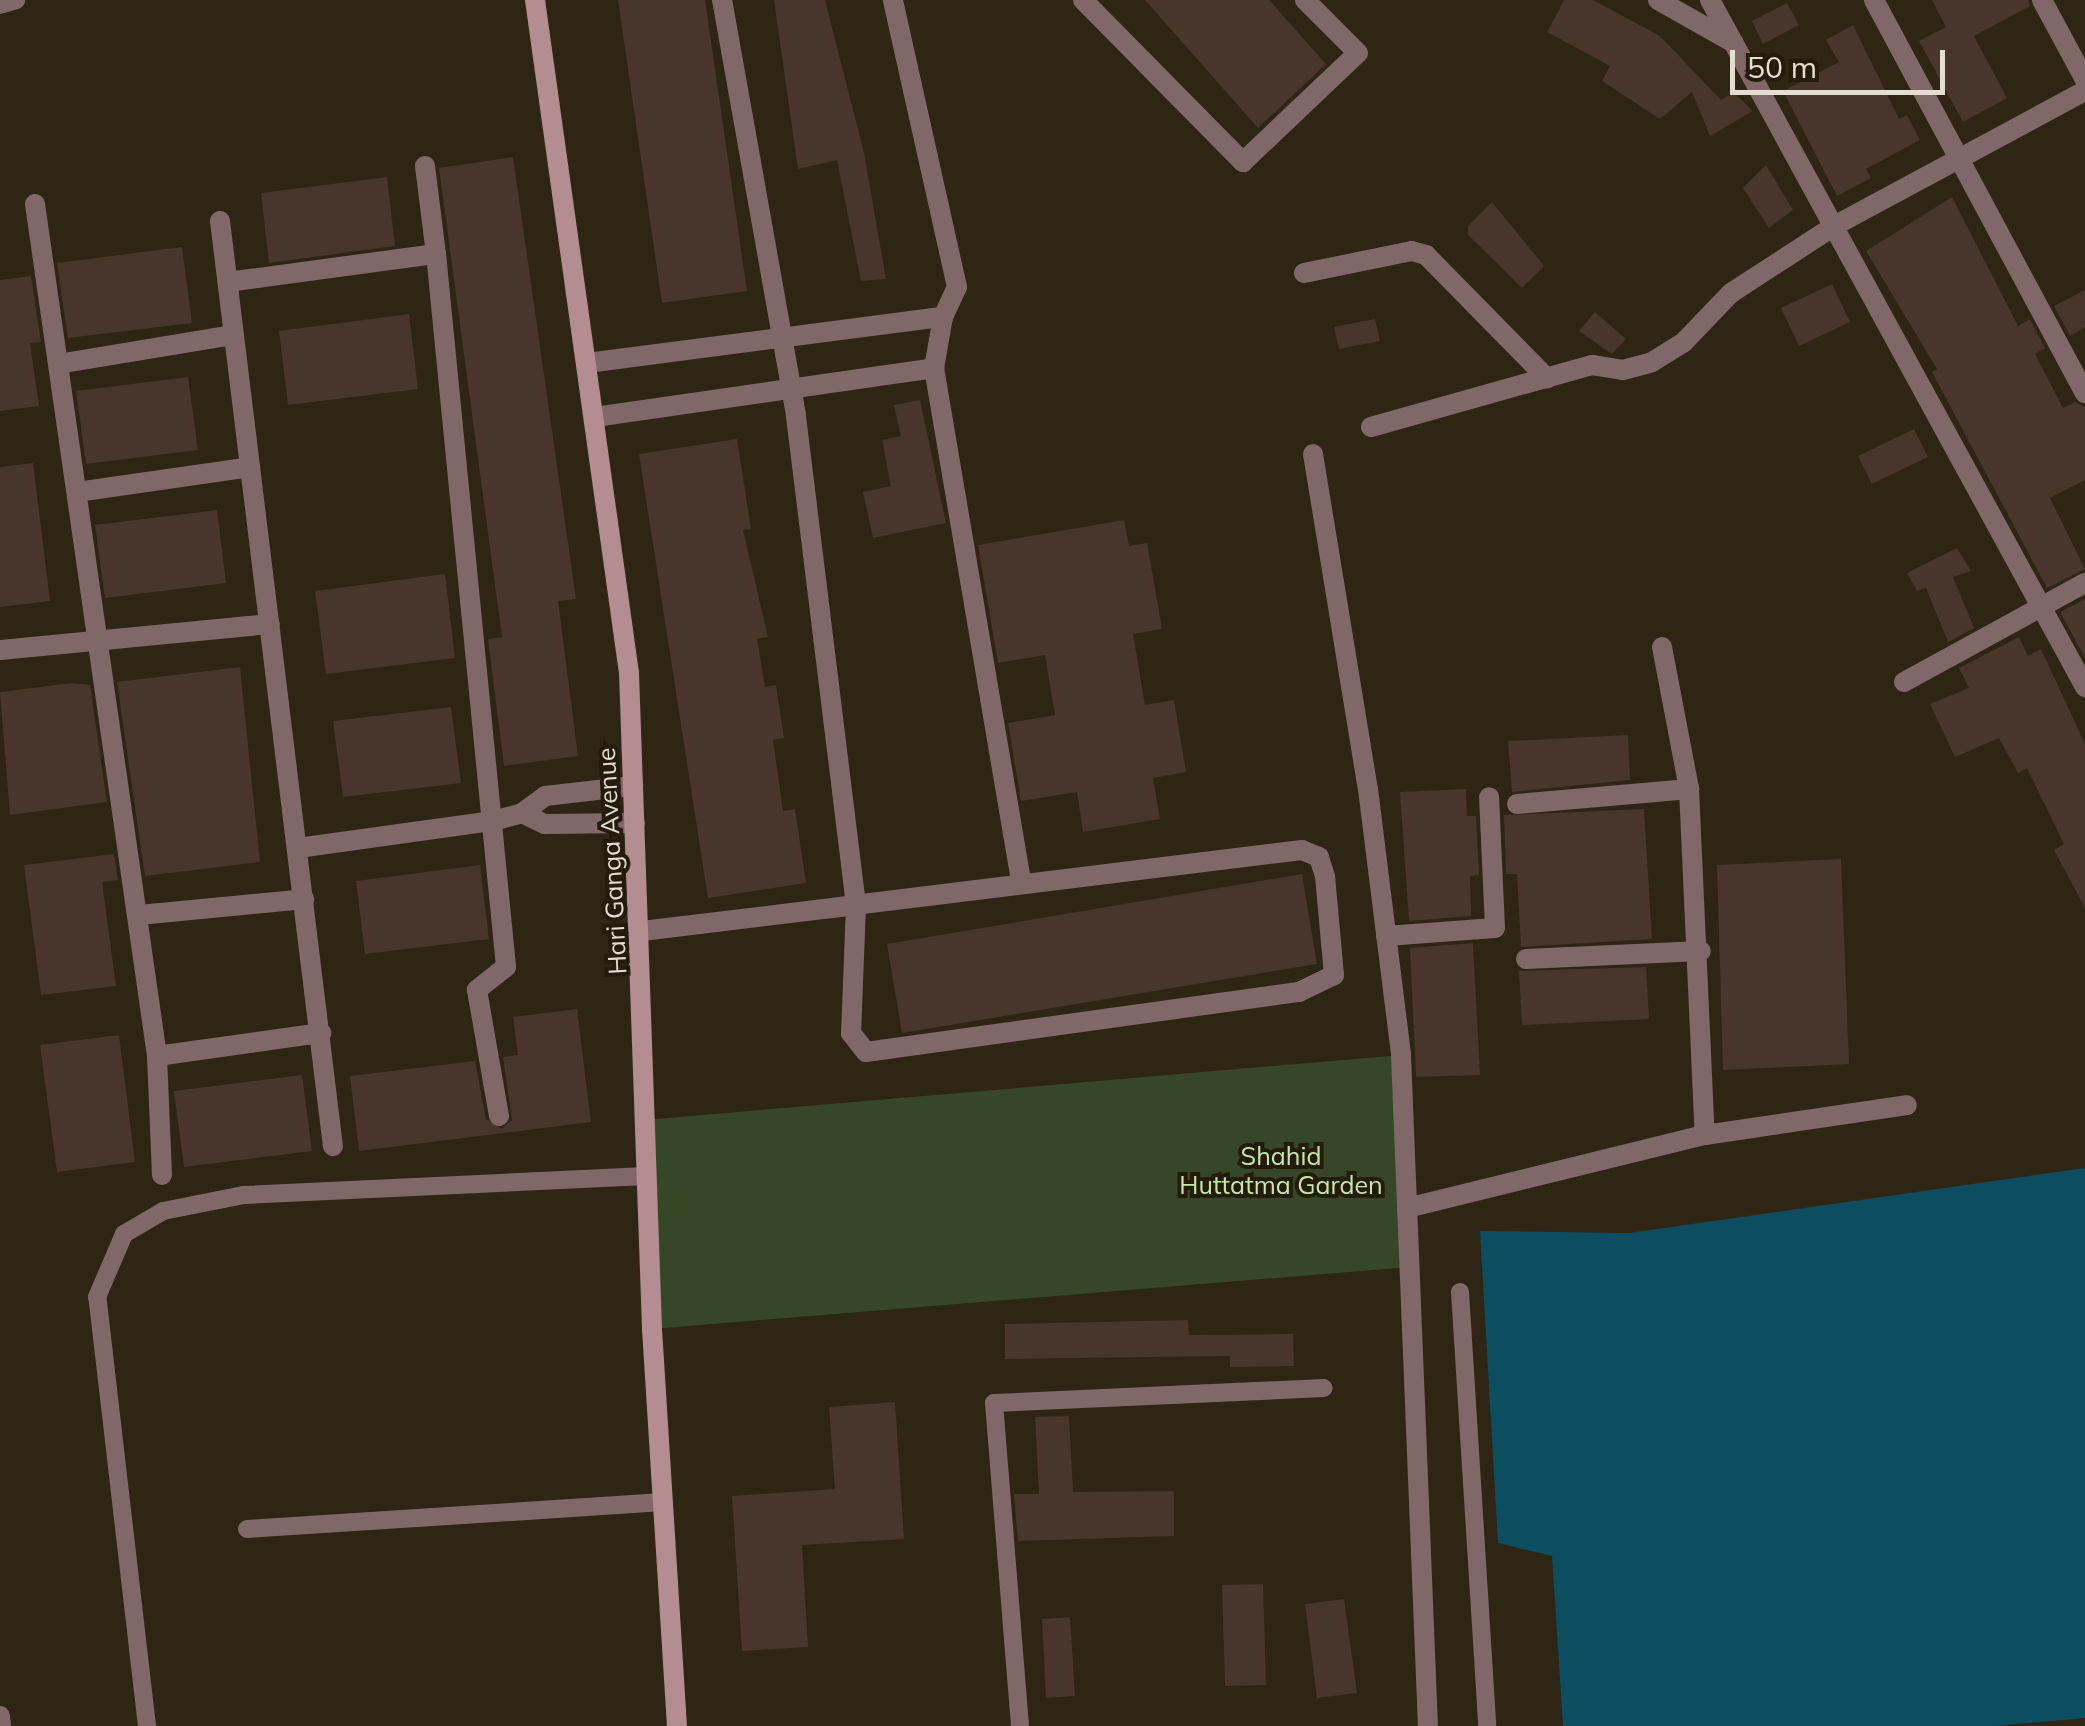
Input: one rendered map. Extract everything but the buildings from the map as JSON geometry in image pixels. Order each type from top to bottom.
[{"type":"street","name":"Hari Ganga Avenue","points":[[535,0],[628,673],[642,931],[646,1176],[677,1726]]},
{"type":"street","points":[[642,931],[856,906],[1021,881],[1302,850],[1318,858],[1325,876],[1334,975],[1299,992],[866,1052],[851,1033],[856,906],[791,388],[722,0]]},
{"type":"street","points":[[893,0],[957,287],[943,316],[934,368],[1021,881]]},
{"type":"street","points":[[1083,0],[1243,162],[1358,53],[1305,0]]},
{"type":"street","points":[[1658,0],[1734,43]]},
{"type":"street","points":[[1710,0],[2085,687]]},
{"type":"street","points":[[1874,0],[2085,393]]},
{"type":"street","points":[[2042,0],[2085,80]]},
{"type":"street","points":[[1372,426],[1592,365],[1623,370],[1652,362],[1683,343],[1732,293],[1834,226],[2085,91]]},
{"type":"street","points":[[425,166],[506,967],[477,990],[498,1116]]},
{"type":"street","points":[[36,204],[139,915],[157,1056],[162,1175]]},
{"type":"street","points":[[220,221],[333,1146]]},
{"type":"street","points":[[1304,273],[1412,252],[1426,255],[1547,378]]},
{"type":"street","points":[[228,282],[436,254]]},
{"type":"street","points":[[587,363],[943,316]]},
{"type":"street","points":[[58,364],[234,335]]},
{"type":"street","points":[[595,417],[934,368]]},
{"type":"street","points":[[1313,454],[1401,1055],[1428,1726]]},
{"type":"street","points":[[78,492],[250,467]]},
{"type":"street","points":[[1904,682],[2085,582]]},
{"type":"street","points":[[0,650],[270,624]]},
{"type":"street","points":[[1662,647],[1689,789],[1702,951],[1705,1135]]},
{"type":"street","points":[[298,848],[493,821],[522,813],[545,796],[633,786]]},
{"type":"street","points":[[1517,804],[1689,789]]},
{"type":"street","points":[[1386,936],[1495,928],[1489,797]]},
{"type":"street","points":[[522,813],[545,824],[635,824]]},
{"type":"street","points":[[139,915],[304,899]]},
{"type":"street","points":[[1526,959],[1702,951]]},
{"type":"street","points":[[157,1056],[320,1033]]},
{"type":"street","points":[[1407,1208],[1705,1135],[1907,1105]]},
{"type":"street","points":[[0,1716],[1,1726]]},
{"type":"lane","points":[[0,4],[16,0]]},
{"type":"lane","points":[[146,1726],[97,1297],[124,1234],[163,1211],[244,1195],[646,1176]]},
{"type":"lane","points":[[1460,1292],[1487,1726]]},
{"type":"lane","points":[[1020,1726],[994,1404],[1324,1388]]},
{"type":"lane","points":[[247,1529],[662,1502]]},
{"type":"green space","name":"Shahid Huttatma Garden","points":[[1401,1055],[1410,1267],[652,1329],[644,1120]]},
{"type":"water","points":[[2085,1168],[2085,1718],[1994,1726],[1563,1726],[1552,1556],[1498,1543],[1480,1231],[1629,1233]]}]
